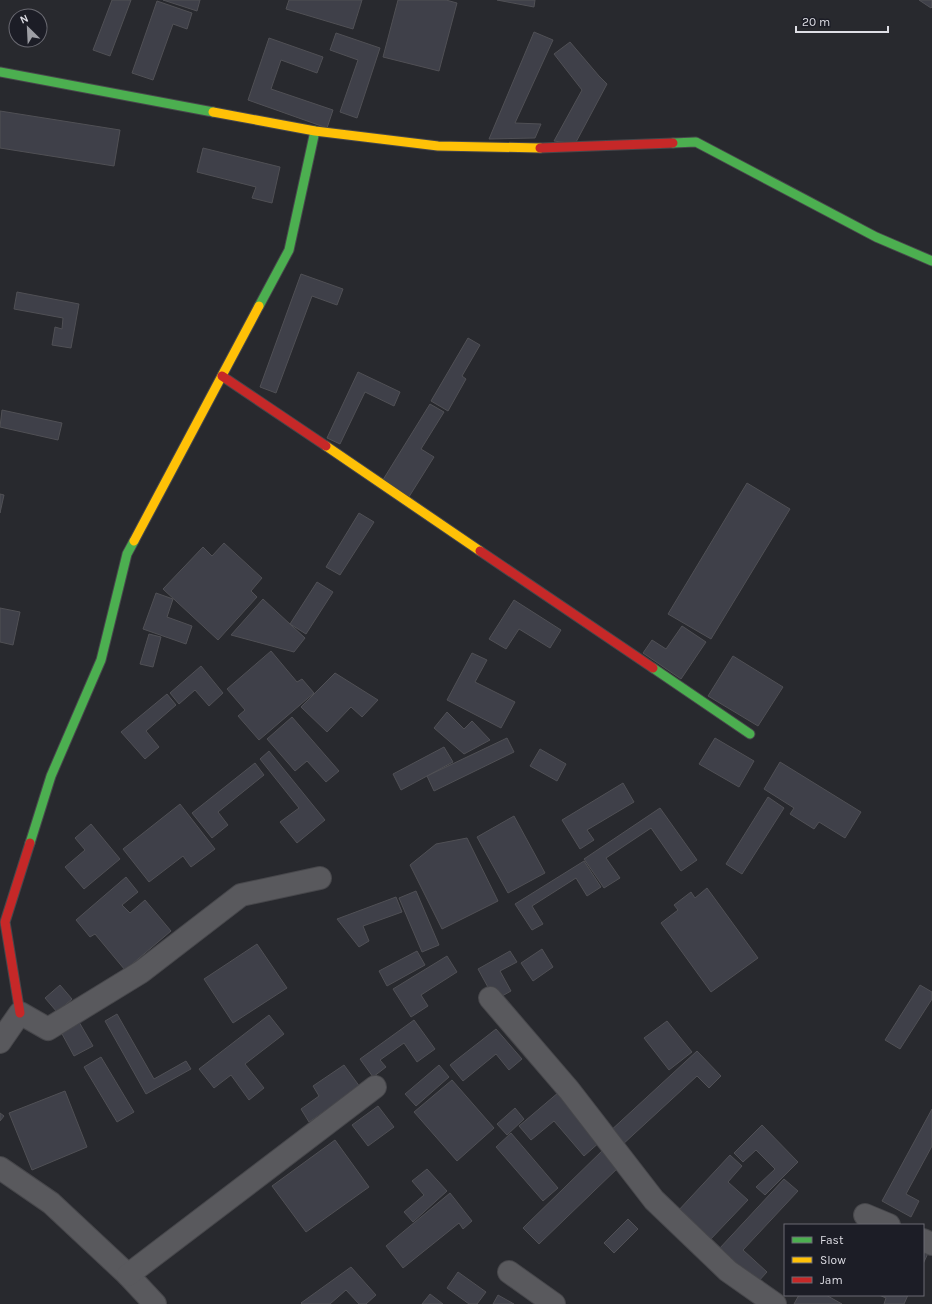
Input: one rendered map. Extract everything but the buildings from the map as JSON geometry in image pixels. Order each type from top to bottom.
[{"type":"street","points":[[0,72],[314,131],[438,146],[551,148],[696,142],[876,237],[932,261]]},
{"type":"street","points":[[0,1042],[20,1014],[5,922],[51,776],[101,660],[127,554],[289,250],[314,131]]},
{"type":"street","points":[[222,376],[750,734]]},
{"type":"street","points":[[20,1014],[48,1029],[141,972],[241,895],[320,878]]},
{"type":"street","points":[[490,998],[569,1090],[654,1200],[728,1271],[775,1304]]},
{"type":"street","points":[[128,1274],[375,1087]]},
{"type":"street","points":[[0,1168],[51,1202],[128,1274],[155,1304]]},
{"type":"street","points":[[865,1215],[887,1224]]},
{"type":"street","points":[[509,1272],[554,1304]]},
{"type":"traffic: fast","points":[[0,72],[213,112]]},
{"type":"traffic: fast","points":[[259,306],[289,250],[315,131]]},
{"type":"traffic: fast","points":[[673,143],[696,142],[876,237],[932,261]]},
{"type":"traffic: fast","points":[[30,843],[51,776],[101,660],[127,554],[134,541]]},
{"type":"traffic: fast","points":[[653,668],[750,734]]},
{"type":"traffic: slow","points":[[213,112],[315,131],[438,146],[540,148]]},
{"type":"traffic: slow","points":[[134,541],[259,306]]},
{"type":"traffic: slow","points":[[326,446],[480,551]]},
{"type":"traffic: jam","points":[[540,148],[673,143]]},
{"type":"traffic: jam","points":[[222,376],[326,446]]},
{"type":"traffic: jam","points":[[480,551],[653,668]]},
{"type":"traffic: jam","points":[[20,1013],[5,922],[30,843]]}]
